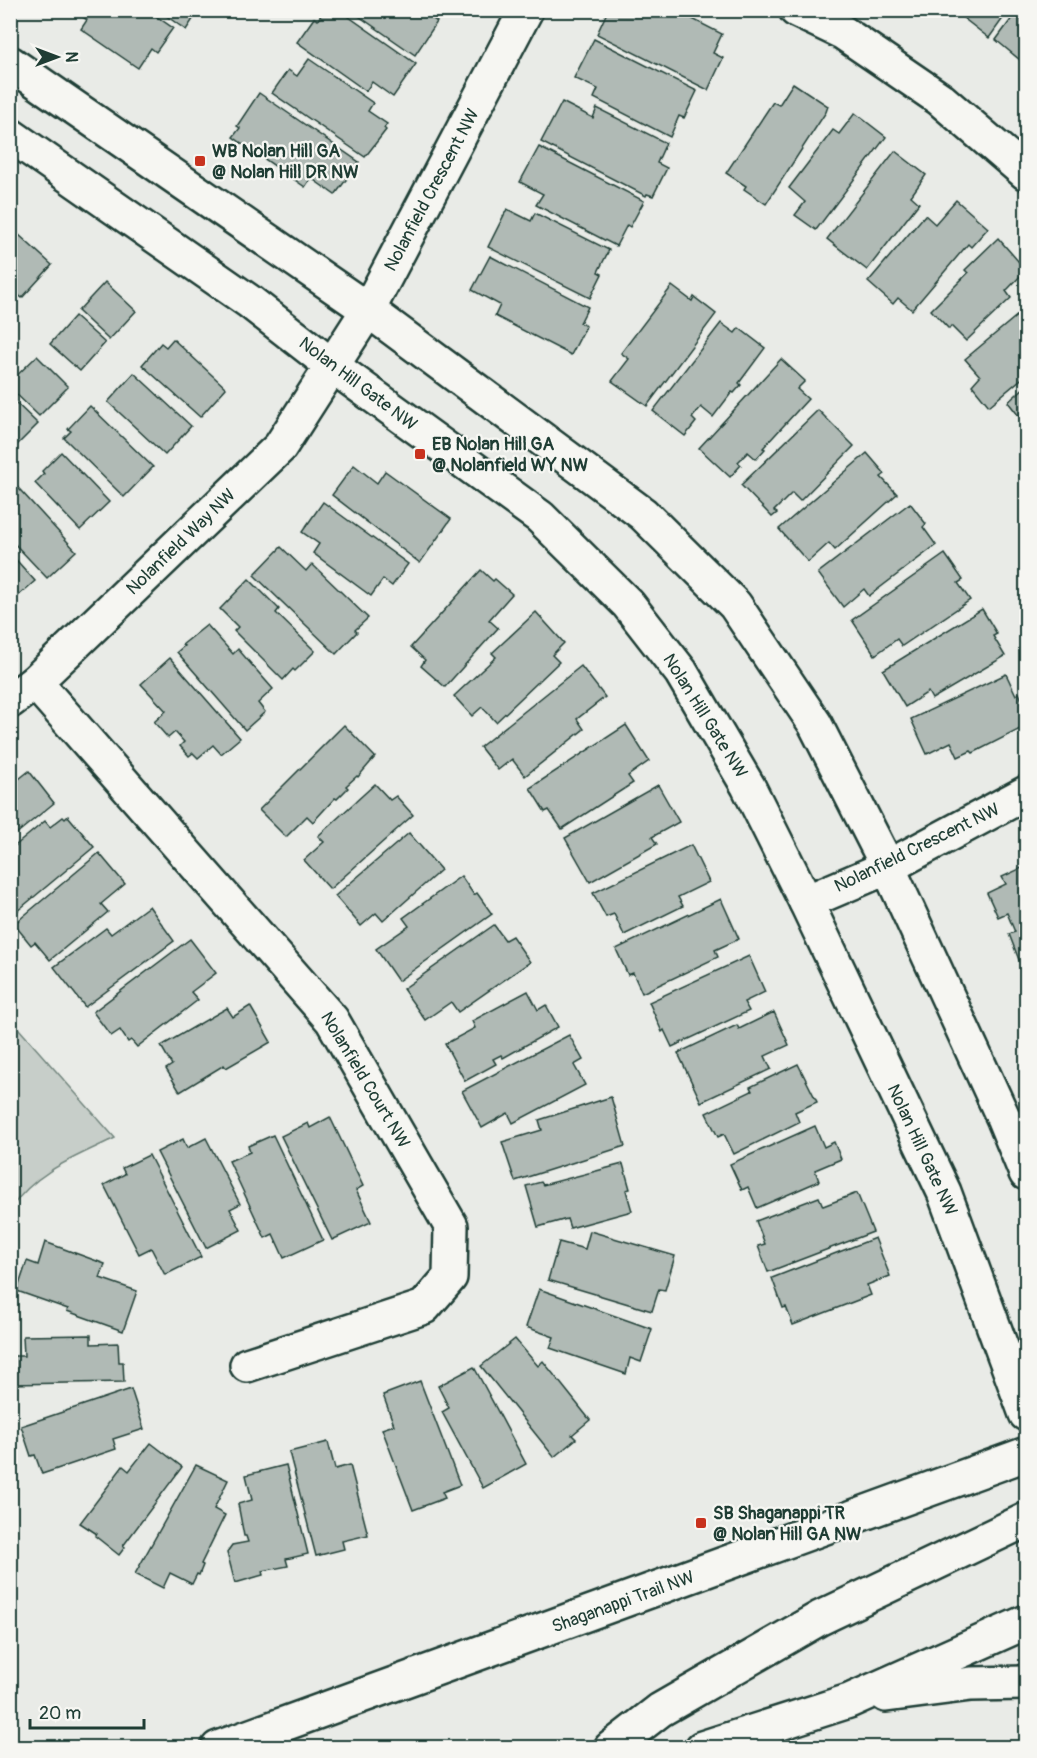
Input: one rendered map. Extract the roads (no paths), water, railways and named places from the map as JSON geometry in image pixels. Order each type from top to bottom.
[{"type":"street","name":"Nolanfield Crescent NW","points":[[332,365],[368,310],[526,10]]},
{"type":"street","points":[[796,10],[842,33],[940,99],[1026,173]]},
{"type":"street","points":[[10,63],[368,310],[643,514],[735,605],[815,724],[888,867],[1003,1117],[1026,1173]]},
{"type":"street","name":"Nolan Hill Gate NW","points":[[10,135],[250,302],[540,517],[628,604],[681,672],[748,786],[806,902],[944,1192],[1026,1414]]},
{"type":"street","name":"Nolanfield Way NW","points":[[23,692],[280,447],[332,365]]},
{"type":"street","name":"Nolanfield Court NW","points":[[23,692],[332,1020],[451,1226],[450,1277],[424,1307],[247,1365]]},
{"type":"street","name":"Nolanfield Crescent NW","points":[[806,902],[888,867],[1026,793]]},
{"type":"street","name":"Shaganappi Trail NW","points":[[218,1748],[1026,1454]]},
{"type":"street","points":[[611,1748],[660,1710],[820,1618],[1026,1520]]},
{"type":"street","points":[[702,1748],[849,1701],[1026,1622]]},
{"type":"street","points":[[849,1701],[971,1684],[1026,1683]]},
{"type":"place","name":"WB Nolan Hill GA @ Nolan Hill DR NW","points":[[200,161]]},
{"type":"place","name":"EB Nolan Hill GA @ Nolanfield WY NW","points":[[420,454]]},
{"type":"place","name":"SB Shaganappi TR @ Nolan Hill GA NW","points":[[701,1523]]}]
